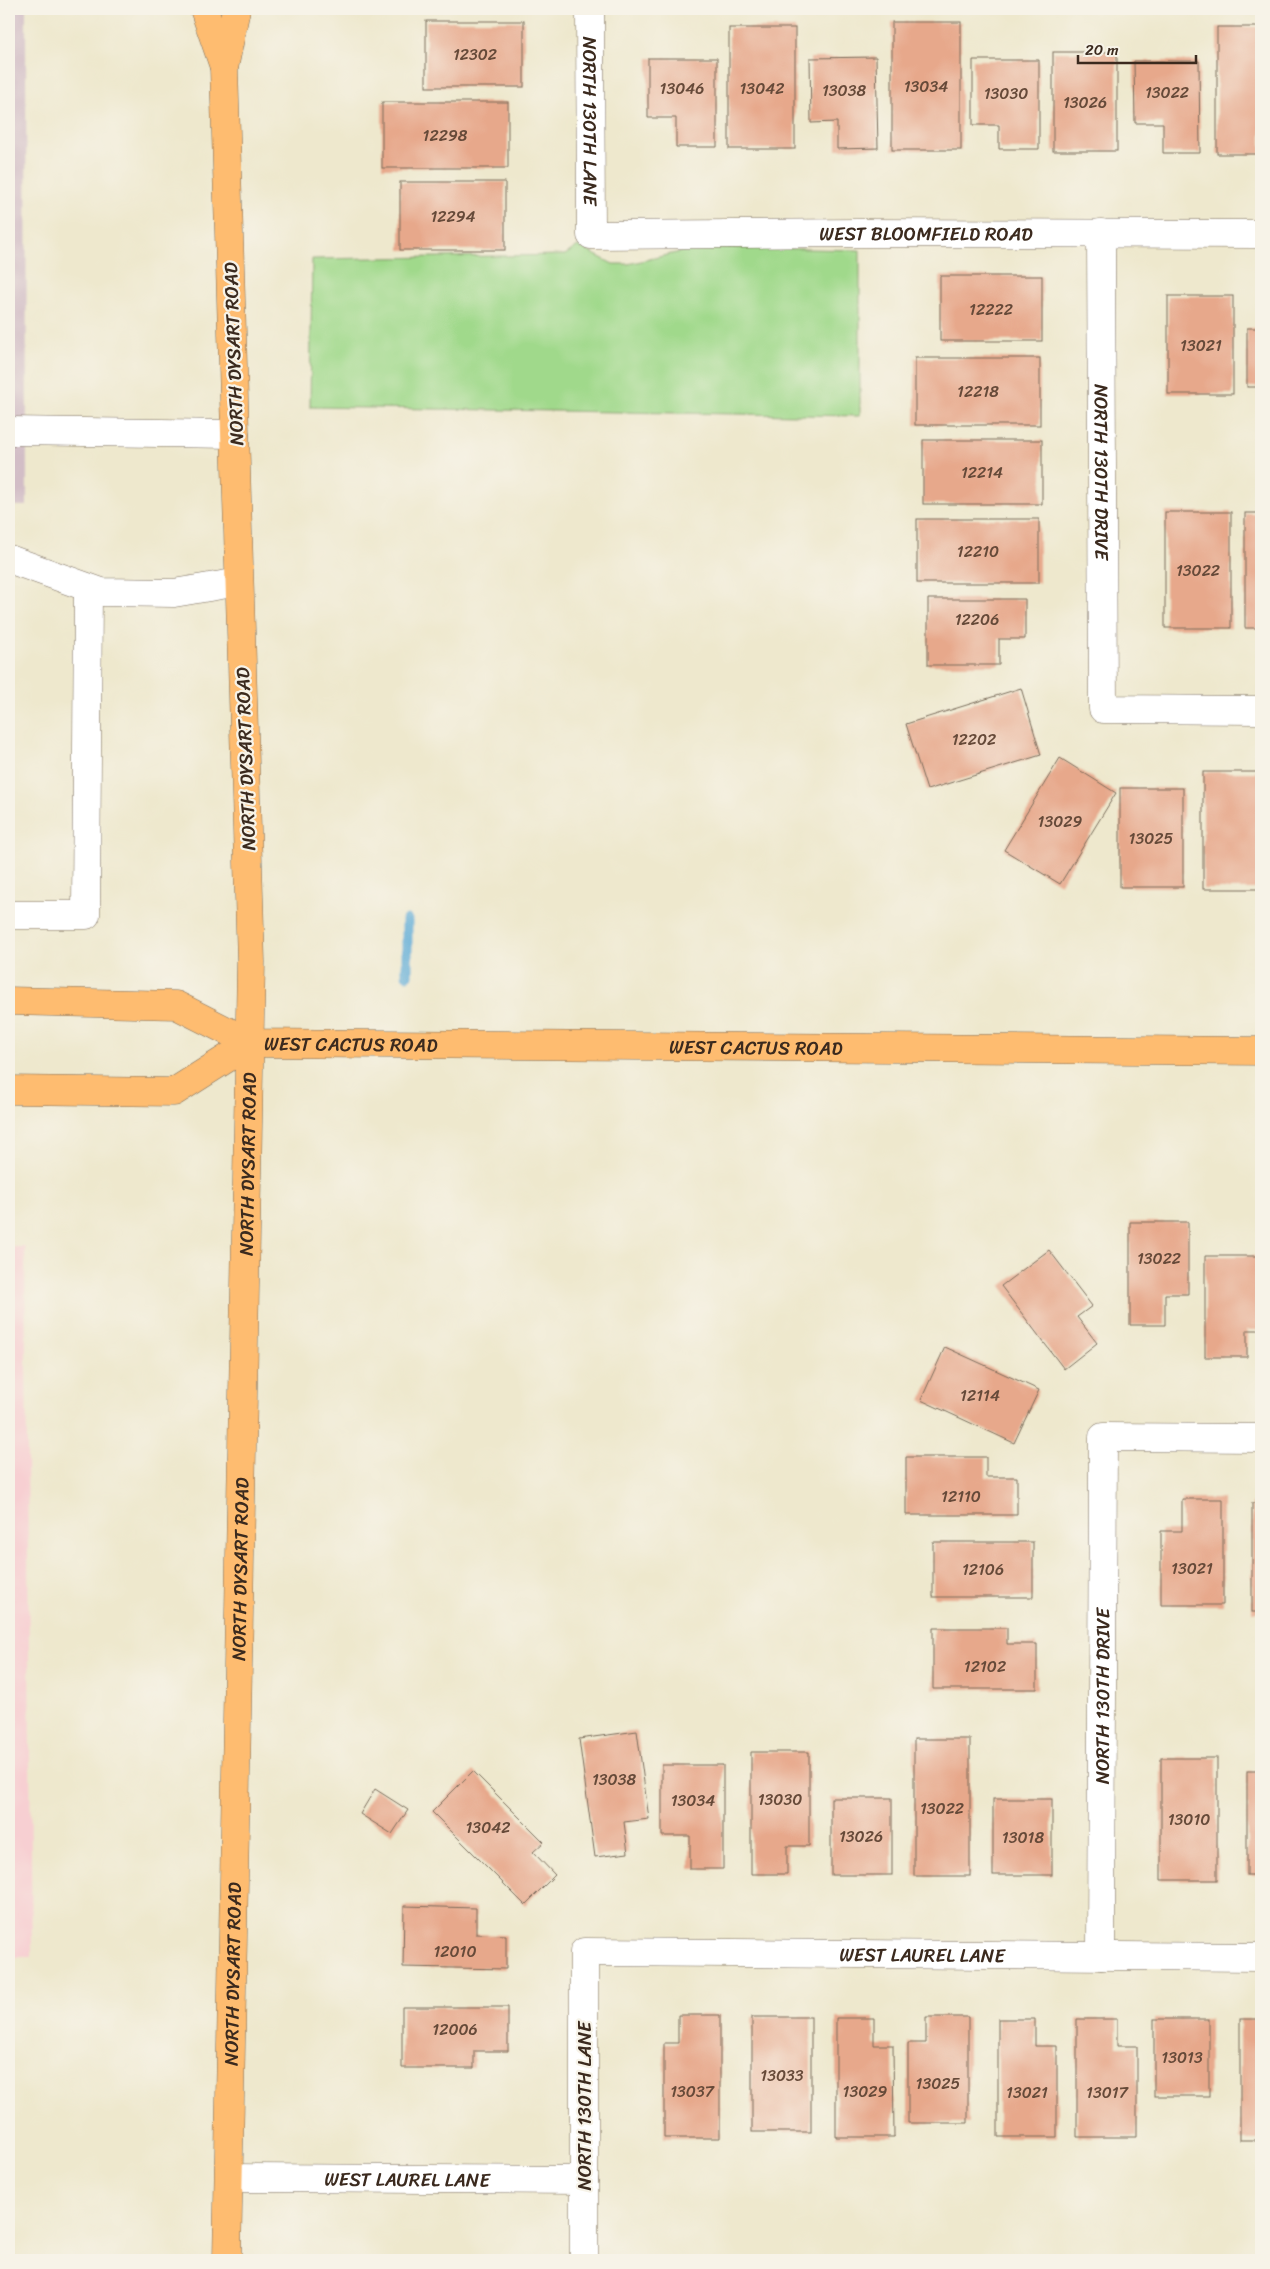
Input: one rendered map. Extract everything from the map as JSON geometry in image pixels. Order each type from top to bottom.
[{"type":"main road","name":"NORTH DYSART ROAD","points":[[204,9],[224,68]]},
{"type":"main road","name":"NORTH DYSART ROAD","points":[[227,2260],[243,1368],[251,1043],[251,962],[224,68],[236,9]]},
{"type":"main road","name":"WEST CACTUS ROAD","points":[[9,1001],[176,1005],[251,1043],[1261,1051]]},
{"type":"main road","name":"WEST CACTUS ROAD","points":[[9,1090],[174,1092],[251,1043]]},
{"type":"street","name":"NORTH 130TH LANE","points":[[590,9],[591,235]]},
{"type":"street","name":"WEST BLOOMFIELD ROAD","points":[[591,235],[860,232],[1261,234]]},
{"type":"street","name":"NORTH 130TH DRIVE","points":[[1101,233],[1103,709],[1261,710]]},
{"type":"street","points":[[9,431],[235,434]]},
{"type":"street","points":[[9,559],[101,592],[174,593],[239,582]]},
{"type":"street","points":[[9,915],[86,915],[88,588]]},
{"type":"street","name":"NORTH 130TH DRIVE","points":[[1101,1956],[1103,1437],[1261,1438]]},
{"type":"street","name":"NORTH 130TH LANE","points":[[584,1952],[584,2260]]},
{"type":"street","name":"WEST LAUREL LANE","points":[[584,1952],[1261,1957]]},
{"type":"street","name":"WEST LAUREL LANE","points":[[229,2178],[584,2180]]},
{"type":"shaded area","points":[[9,9],[26,9],[27,506],[9,506]]},
{"type":"shaded area","points":[[9,1247],[25,1247],[32,1957],[9,1957]]},
{"type":"green space","points":[[578,246],[613,264],[628,264],[702,247],[860,250],[860,416],[310,407],[312,259],[565,255]]},
{"type":"building","points":[[426,21],[524,21],[524,87],[426,87]]},
{"type":"building","points":[[892,22],[961,22],[961,150],[892,150]]},
{"type":"building","points":[[1217,27],[1261,27],[1261,154],[1217,154]]},
{"type":"building","points":[[729,28],[795,28],[795,149],[729,149]]},
{"type":"building","points":[[1053,52],[1117,52],[1117,151],[1053,151]]},
{"type":"building","points":[[876,57],[878,148],[837,149],[837,122],[811,123],[810,58]]},
{"type":"building","points":[[648,58],[717,58],[717,147],[676,147],[676,118],[648,118]]},
{"type":"building","points":[[973,60],[1039,60],[1039,149],[999,149],[999,125],[973,125]]},
{"type":"building","points":[[1134,61],[1199,61],[1200,153],[1163,153],[1163,123],[1135,123]]},
{"type":"building","points":[[382,102],[508,102],[508,168],[382,168]]},
{"type":"building","points":[[400,182],[505,182],[505,250],[400,250]]},
{"type":"building","points":[[940,276],[1042,276],[1042,341],[940,341]]},
{"type":"building","points":[[1168,296],[1233,296],[1233,394],[1168,394]]},
{"type":"building","points":[[1247,328],[1261,328],[1261,387],[1247,387]]},
{"type":"building","points":[[915,358],[1040,358],[1040,425],[915,425]]},
{"type":"building","points":[[923,440],[1042,440],[1042,504],[923,504]]},
{"type":"building","points":[[1165,512],[1231,512],[1231,628],[1165,628]]},
{"type":"building","points":[[1245,513],[1261,513],[1261,628],[1245,628]]},
{"type":"building","points":[[917,519],[1039,519],[1039,583],[917,583]]},
{"type":"building","points":[[928,599],[1025,599],[1025,639],[999,639],[999,665],[928,665]]},
{"type":"building","points":[[1021,688],[1041,755],[927,790],[906,724]]},
{"type":"building","points":[[1060,758],[1116,793],[1060,884],[1004,850]]},
{"type":"building","points":[[1203,772],[1261,772],[1261,889],[1203,889]]},
{"type":"building","points":[[1120,788],[1183,788],[1183,887],[1120,887]]},
{"type":"building","points":[[1130,1222],[1188,1222],[1188,1294],[1165,1294],[1165,1325],[1130,1325]]},
{"type":"building","points":[[1049,1250],[1092,1306],[1077,1317],[1097,1343],[1064,1369],[1001,1286]]},
{"type":"building","points":[[1205,1256],[1261,1256],[1261,1330],[1247,1330],[1247,1357],[1205,1357]]},
{"type":"building","points":[[945,1347],[1039,1390],[1014,1443],[921,1400]]},
{"type":"building","points":[[906,1457],[986,1457],[986,1477],[1017,1477],[1017,1515],[906,1515]]},
{"type":"building","points":[[1182,1499],[1223,1499],[1223,1605],[1161,1605],[1161,1531],[1182,1531]]},
{"type":"building","points":[[1252,1503],[1261,1503],[1261,1612],[1252,1612]]},
{"type":"building","points":[[933,1542],[1033,1542],[1033,1597],[933,1597]]},
{"type":"building","points":[[933,1628],[1007,1628],[1007,1644],[1037,1644],[1037,1689],[933,1689]]},
{"type":"building","points":[[637,1731],[649,1819],[624,1822],[628,1853],[595,1857],[579,1739]]},
{"type":"building","points":[[914,1739],[970,1739],[970,1876],[914,1876]]},
{"type":"building","points":[[751,1752],[809,1752],[809,1846],[787,1846],[787,1874],[751,1874]]},
{"type":"building","points":[[1161,1758],[1217,1758],[1217,1880],[1161,1880]]},
{"type":"building","points":[[662,1765],[723,1765],[723,1869],[690,1869],[690,1836],[662,1836]]},
{"type":"building","points":[[473,1771],[544,1842],[533,1852],[555,1875],[525,1905],[432,1812]]},
{"type":"building","points":[[1247,1771],[1261,1771],[1261,1875],[1247,1875]]},
{"type":"building","points":[[375,1789],[408,1810],[392,1834],[360,1814]]},
{"type":"building","points":[[831,1798],[892,1798],[892,1875],[831,1875]]},
{"type":"building","points":[[993,1799],[1052,1799],[1052,1875],[993,1875]]},
{"type":"building","points":[[404,1906],[476,1908],[476,1934],[506,1935],[506,1969],[403,1967]]},
{"type":"building","points":[[402,2007],[508,2007],[508,2051],[474,2051],[474,2068],[402,2068]]},
{"type":"building","points":[[678,2015],[720,2015],[720,2138],[664,2138],[664,2043],[678,2043]]},
{"type":"building","points":[[752,2017],[811,2017],[811,2132],[752,2132]]},
{"type":"building","points":[[926,2017],[968,2017],[968,2123],[908,2123],[908,2043],[926,2043]]},
{"type":"building","points":[[836,2018],[874,2018],[874,2045],[893,2045],[894,2137],[836,2137]]},
{"type":"building","points":[[998,2019],[1035,2019],[1035,2046],[1057,2046],[1057,2137],[998,2137]]},
{"type":"building","points":[[1077,2019],[1117,2019],[1117,2046],[1137,2046],[1137,2137],[1077,2137]]},
{"type":"building","points":[[1154,2019],[1209,2019],[1209,2096],[1154,2096]]},
{"type":"building","points":[[1240,2019],[1261,2019],[1261,2140],[1240,2140]]},
{"type":"waterway","points":[[407,920],[407,975]]}]
